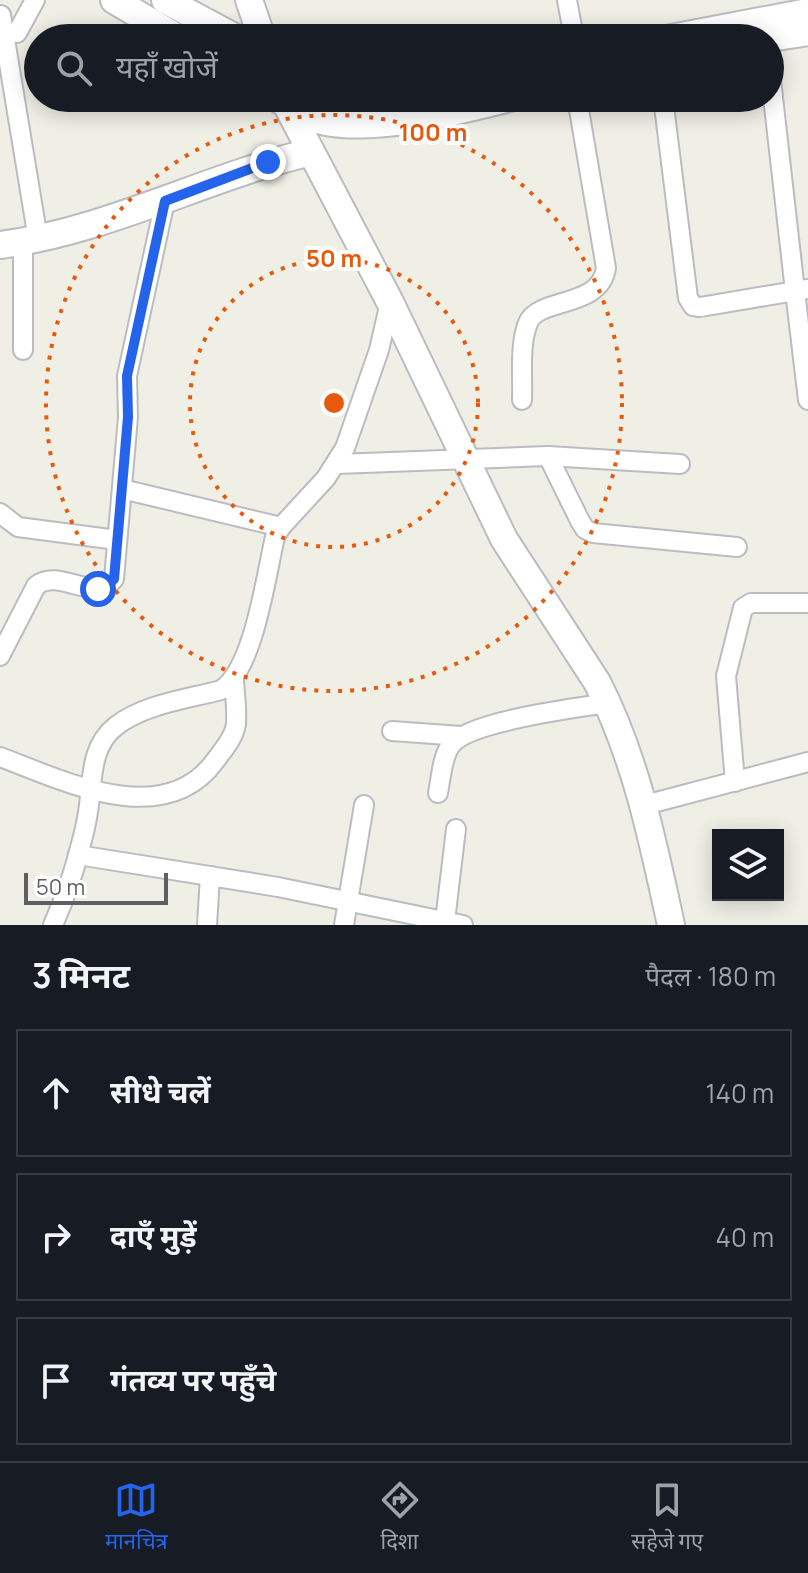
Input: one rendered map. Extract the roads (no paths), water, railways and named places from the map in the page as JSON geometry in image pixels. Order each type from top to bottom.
[{"type":"main road","points":[[114,0],[154,24]]},
{"type":"main road","points":[[165,0],[210,24]]},
{"type":"main road","points":[[248,1],[257,24]]},
{"type":"main road","points":[[773,23],[808,12]]},
{"type":"main road","points":[[784,26],[808,32]]},
{"type":"main road","points":[[288,112],[390,302],[504,539],[608,703],[645,805],[671,925]]},
{"type":"main road","points":[[304,112],[328,122],[366,123],[453,112]]},
{"type":"main road","points":[[21,242],[165,201],[268,162],[311,152]]},
{"type":"street","points":[[17,33],[35,0]]},
{"type":"street","points":[[567,0],[571,24]]},
{"type":"street","points":[[1,15],[21,242],[23,350]]},
{"type":"street","points":[[522,400],[525,338],[527,324],[533,315],[590,293],[605,278],[606,268],[579,112]]},
{"type":"street","points":[[665,112],[693,306],[802,290]]},
{"type":"street","points":[[776,112],[802,290],[808,400]]},
{"type":"street","points":[[0,656],[36,586],[42,581],[53,580],[98,589],[114,579],[128,417],[129,366],[165,201]]},
{"type":"street","points":[[0,757],[90,790],[135,797],[160,797],[186,789],[210,768],[230,741],[236,725],[234,681],[247,654],[275,537],[337,464],[345,448],[379,350],[390,302]]},
{"type":"street","points":[[337,464],[548,456],[680,464]]},
{"type":"street","points":[[548,456],[580,521],[585,529],[593,533],[737,547]]},
{"type":"street","points":[[122,489],[281,527]]},
{"type":"street","points":[[0,513],[18,527],[117,540]]},
{"type":"street","points":[[735,782],[726,676],[743,608],[751,603],[808,603]]},
{"type":"street","points":[[53,925],[69,889],[78,855],[93,765],[101,743],[113,728],[140,713],[221,690],[234,681]]},
{"type":"street","points":[[392,731],[461,736],[535,715],[608,703]]},
{"type":"street","points":[[438,793],[448,749],[461,736]]},
{"type":"street","points":[[645,805],[808,762]]},
{"type":"street","points":[[344,925],[364,805]]},
{"type":"street","points":[[78,855],[278,887],[454,923],[456,829]]},
{"type":"street","points":[[207,925],[210,876]]}]
